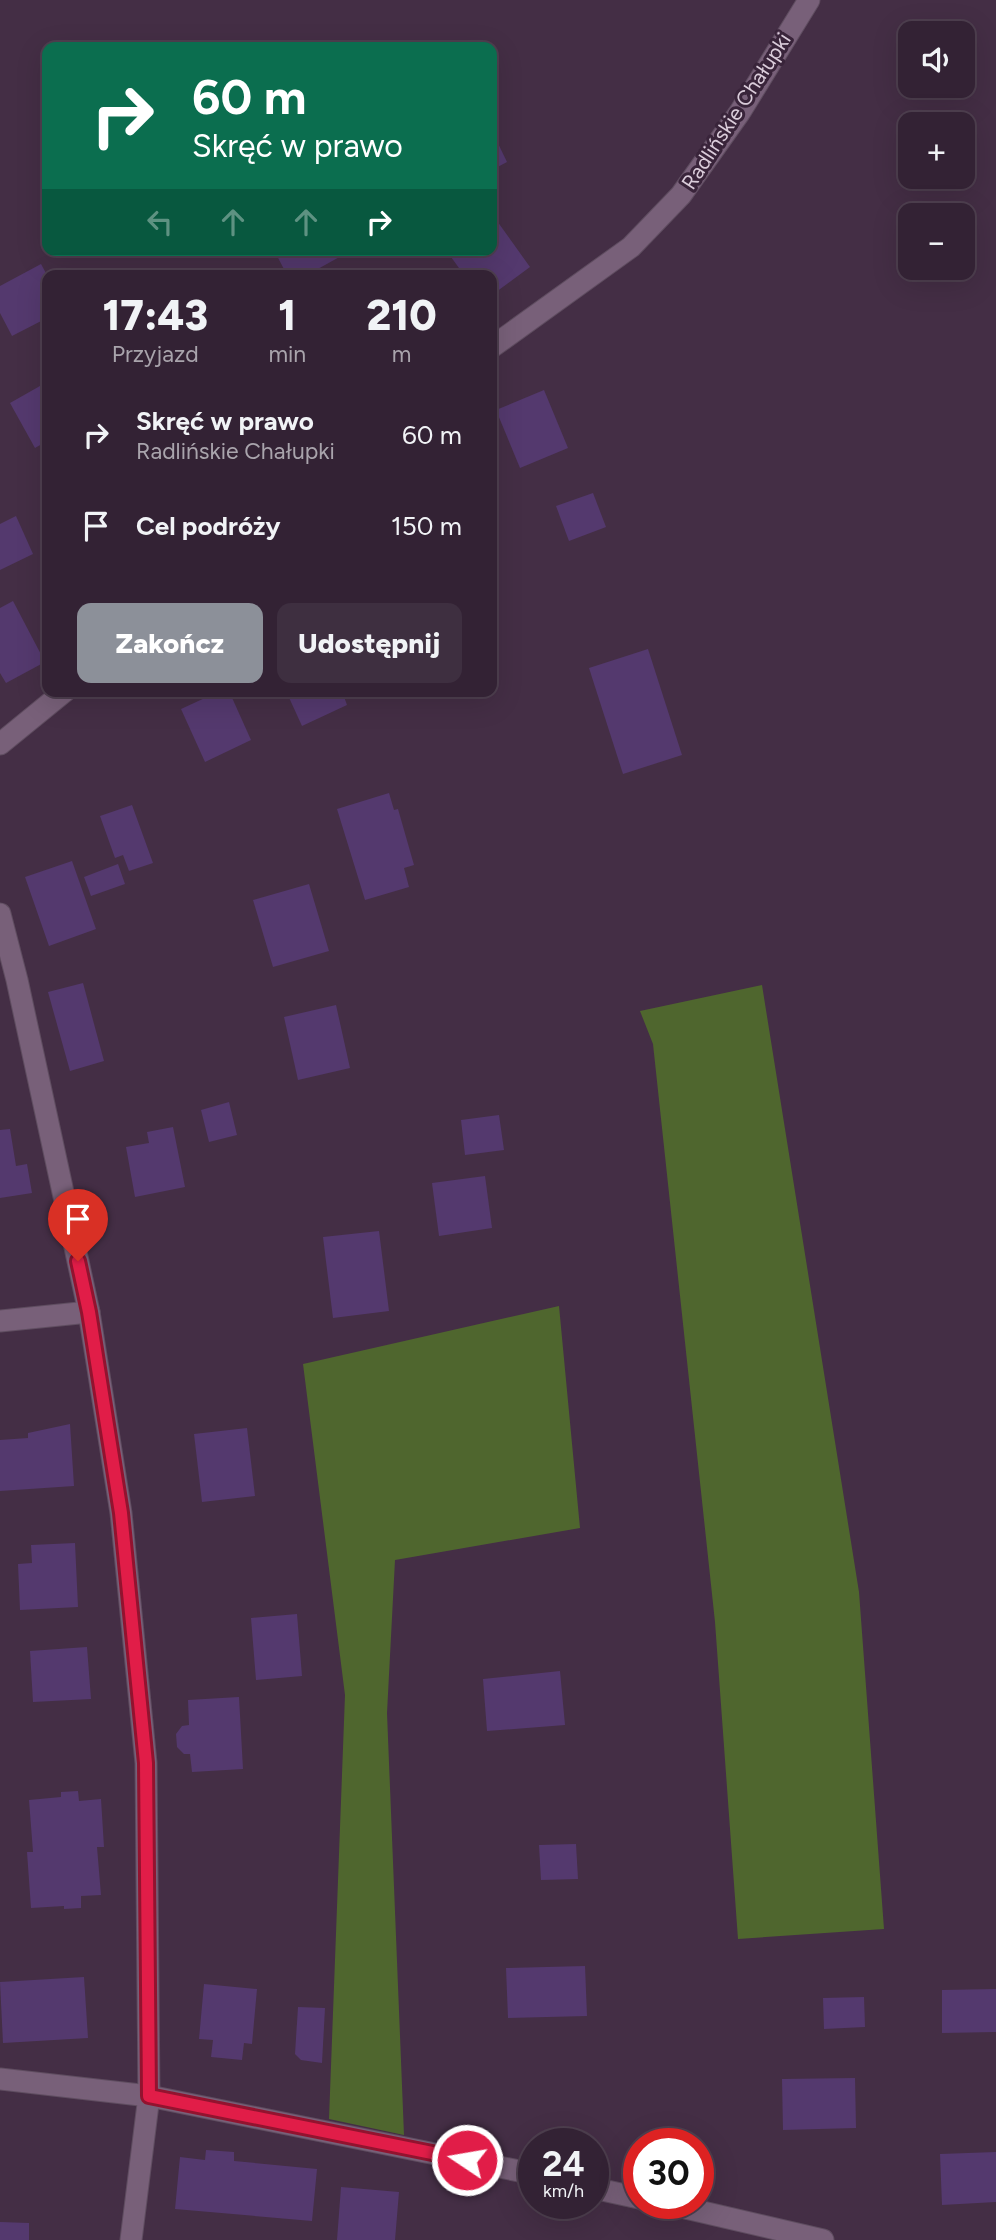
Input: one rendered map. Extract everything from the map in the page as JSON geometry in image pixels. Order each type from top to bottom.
[{"type":"street","name":"Radlińskie Chałupki","points":[[497,343],[631,247],[681,195],[740,112],[809,0]]},
{"type":"street","points":[[0,744],[58,697]]},
{"type":"street","points":[[0,914],[17,980],[89,1312],[121,1513],[146,1763],[149,2096],[131,2240]]},
{"type":"street","points":[[0,1321],[89,1312]]},
{"type":"street","points":[[0,2079],[149,2096],[518,2171]]},
{"type":"street","points":[[714,2215],[823,2240]]},
{"type":"green space","points":[[762,985],[859,1592],[884,1929],[738,1939],[715,1622],[653,1044],[640,1011]]},
{"type":"green space","points":[[559,1306],[580,1528],[395,1560],[387,1713],[404,2135],[329,2119],[345,1695],[303,1364]]},
{"type":"building","points":[[497,141],[507,162],[497,167]]},
{"type":"building","points":[[497,221],[530,267],[497,291],[497,270],[460,270],[450,256],[497,256]]},
{"type":"building","points":[[277,256],[341,256],[316,270],[284,270]]},
{"type":"building","points":[[41,264],[44,270],[42,270],[42,321],[12,336],[0,313],[0,286]]},
{"type":"building","points":[[42,385],[42,444],[35,448],[10,403]]},
{"type":"building","points":[[544,390],[568,448],[520,468],[497,410]]},
{"type":"building","points":[[593,493],[606,527],[569,541],[556,506]]},
{"type":"building","points":[[16,516],[33,554],[0,570],[0,524]]},
{"type":"building","points":[[13,601],[42,656],[42,664],[6,683],[0,673],[0,608]]},
{"type":"building","points":[[648,649],[682,755],[623,774],[589,668]]},
{"type":"building","points":[[207,697],[232,697],[251,740],[205,762],[181,709]]},
{"type":"building","points":[[289,697],[344,697],[347,705],[302,726]]},
{"type":"building","points":[[389,793],[394,810],[398,809],[414,865],[404,868],[409,887],[365,900],[337,809]]},
{"type":"building","points":[[132,805],[153,863],[129,871],[123,855],[115,858],[100,816]]},
{"type":"building","points":[[72,861],[96,929],[49,946],[25,877]]},
{"type":"building","points":[[118,864],[125,884],[91,896],[84,877]]},
{"type":"building","points":[[309,884],[329,951],[273,967],[253,900]]},
{"type":"building","points":[[83,983],[104,1061],[70,1071],[48,992]]},
{"type":"building","points":[[336,1005],[350,1068],[298,1080],[284,1017]]},
{"type":"building","points":[[229,1102],[237,1135],[209,1142],[201,1110]]},
{"type":"building","points":[[499,1115],[504,1150],[465,1155],[461,1120]]},
{"type":"building","points":[[173,1127],[185,1187],[135,1197],[126,1147],[149,1143],[147,1132]]},
{"type":"building","points":[[10,1129],[16,1166],[27,1164],[32,1193],[0,1198],[0,1130]]},
{"type":"building","points":[[485,1176],[492,1228],[439,1236],[432,1183]]},
{"type":"building","points":[[379,1231],[389,1311],[333,1318],[323,1237]]},
{"type":"building","points":[[70,1424],[74,1486],[0,1491],[0,1440],[28,1438],[28,1433]]},
{"type":"building","points":[[247,1428],[255,1496],[202,1502],[194,1434]]},
{"type":"building","points":[[75,1543],[78,1607],[20,1610],[18,1564],[32,1563],[31,1545]]},
{"type":"building","points":[[297,1614],[302,1676],[256,1680],[251,1618]]},
{"type":"building","points":[[87,1647],[91,1699],[33,1702],[30,1651]]},
{"type":"building","points":[[560,1671],[565,1725],[487,1731],[483,1679]]},
{"type":"building","points":[[239,1697],[243,1769],[192,1772],[190,1754],[184,1754],[177,1747],[176,1734],[182,1726],[189,1725],[188,1700]]},
{"type":"building","points":[[78,1791],[79,1801],[101,1799],[104,1847],[97,1847],[101,1895],[81,1896],[81,1908],[31,1908],[27,1852],[33,1852],[29,1800],[61,1797],[61,1792]]},
{"type":"building","points":[[576,1844],[578,1879],[541,1880],[539,1845]]},
{"type":"building","points":[[585,1966],[587,2016],[508,2018],[506,1968]]},
{"type":"building","points":[[84,1977],[88,2038],[3,2043],[0,1982]]},
{"type":"building","points":[[204,1984],[257,1989],[252,2044],[244,2043],[242,2060],[211,2057],[213,2040],[199,2039]]},
{"type":"building","points":[[996,1989],[996,2032],[942,2033],[942,1990]]},
{"type":"building","points":[[864,1997],[865,2027],[824,2029],[823,1998]]},
{"type":"building","points":[[298,2007],[325,2008],[322,2063],[301,2060],[295,2054]]},
{"type":"building","points":[[855,2078],[856,2128],[783,2130],[782,2079]]},
{"type":"building","points":[[206,2150],[234,2152],[234,2161],[317,2169],[312,2221],[175,2209],[180,2157],[205,2160]]},
{"type":"building","points":[[996,2152],[996,2202],[942,2205],[940,2154]]},
{"type":"building","points":[[341,2187],[399,2192],[395,2240],[337,2240]]},
{"type":"building","points":[[0,2222],[29,2223],[29,2240],[0,2240]]},
{"type":"route","points":[[78,1261],[89,1312],[121,1513],[146,1763],[149,2096],[467,2160]]}]
